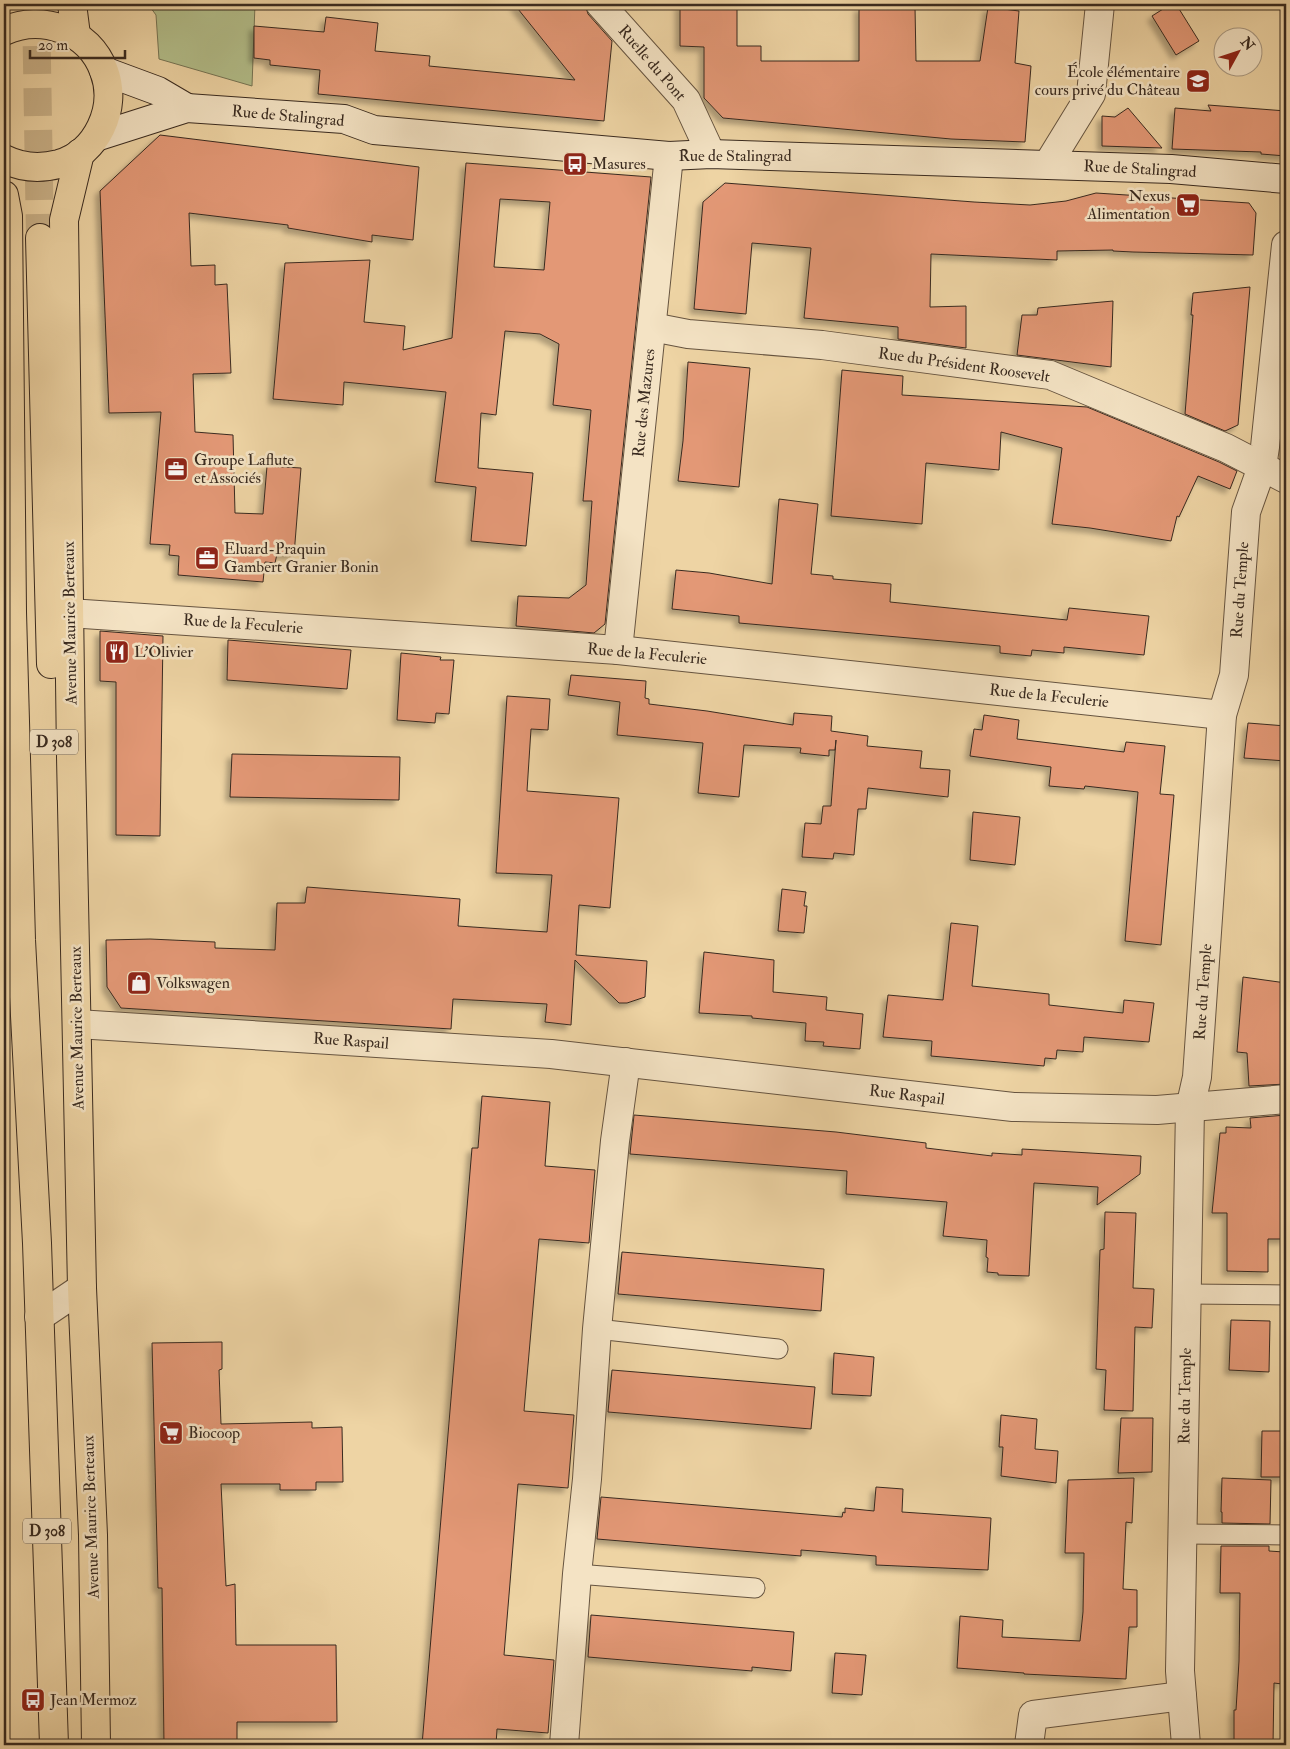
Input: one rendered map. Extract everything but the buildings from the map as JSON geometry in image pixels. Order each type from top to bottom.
[{"type":"main road","points":[[72,4],[76,35]]},
{"type":"main road","points":[[4,31],[23,25],[41,23],[59,27],[76,35]]},
{"type":"main road","name":"Avenue Maurice Berteaux","points":[[76,35],[93,50],[104,71],[108,91],[107,112],[102,125],[88,145],[64,220],[81,1244],[93,1535],[96,1745]]},
{"type":"main road","points":[[4,160],[13,164],[30,167],[48,167],[65,162],[88,145]]},
{"type":"main road","name":"Avenue Maurice Berteaux","points":[[4,195],[8,216],[8,612],[21,940],[36,1232],[54,1745]]},
{"type":"main road","name":"Avenue Maurice Berteaux","points":[[36,1232],[38,969],[32,750],[34,237],[54,747],[58,1022],[81,1244]]},
{"type":"street","name":"Ruelle du Pont","points":[[600,4],[686,100],[710,154]]},
{"type":"street","points":[[1048,164],[1091,94],[1100,4]]},
{"type":"street","name":"Rue de Stalingrad","points":[[104,71],[158,92],[187,108]]},
{"type":"street","name":"Rue de Stalingrad","points":[[88,145],[187,108],[344,119],[374,130],[669,156],[710,154],[1048,164],[1171,169],[1286,179]]},
{"type":"street","name":"Rue des Mazures","points":[[618,650],[669,156]]},
{"type":"street","name":"Rue du Temple","points":[[1186,1745],[1180,1671],[1190,1108],[1197,1077],[1222,715],[1234,675],[1246,512],[1262,467],[1286,245]]},
{"type":"street","name":"Rue du Président Roosevelt","points":[[652,327],[688,334],[822,345],[1050,375],[1226,448],[1286,479]]},
{"type":"street","name":"Rue de la Feculerie","points":[[70,613],[618,650],[1222,715]]},
{"type":"street","name":"Rue Raspail","points":[[77,1024],[551,1054],[624,1073],[1013,1108],[1157,1110],[1286,1099]]},
{"type":"street","points":[[564,1745],[576,1574],[587,1479],[597,1330],[615,1141],[624,1073]]},
{"type":"street","points":[[39,1317],[82,1288]]},
{"type":"street","points":[[1029,1745],[1033,1715],[1182,1696]]},
{"type":"lane","points":[[1186,1294],[1286,1295]]},
{"type":"lane","points":[[597,1330],[778,1349]]},
{"type":"lane","points":[[1182,1534],[1286,1535]]},
{"type":"lane","points":[[576,1574],[755,1588]]},
{"type":"green space","points":[[148,4],[255,4],[252,86],[159,59],[156,15]]},
{"type":"tunnel","points":[[36,4],[40,238]]},
{"type":"place","name":"École élémentaire cours privé du Château","points":[[1198,81]]},
{"type":"place","name":"Masures","points":[[575,164]]},
{"type":"place","name":"Nexus Alimentation","points":[[1188,205]]},
{"type":"place","name":"Groupe Laflute et Associés","points":[[176,469]]},
{"type":"place","name":"Eluard-Praquin Gambert Granier Bonin","points":[[207,558]]},
{"type":"place","name":"L'Olivier","points":[[117,652]]},
{"type":"place","name":"Volkswagen","points":[[139,983]]},
{"type":"place","name":"Biocoop","points":[[171,1433]]},
{"type":"place","name":"Jean Mermoz","points":[[33,1700]]}]
